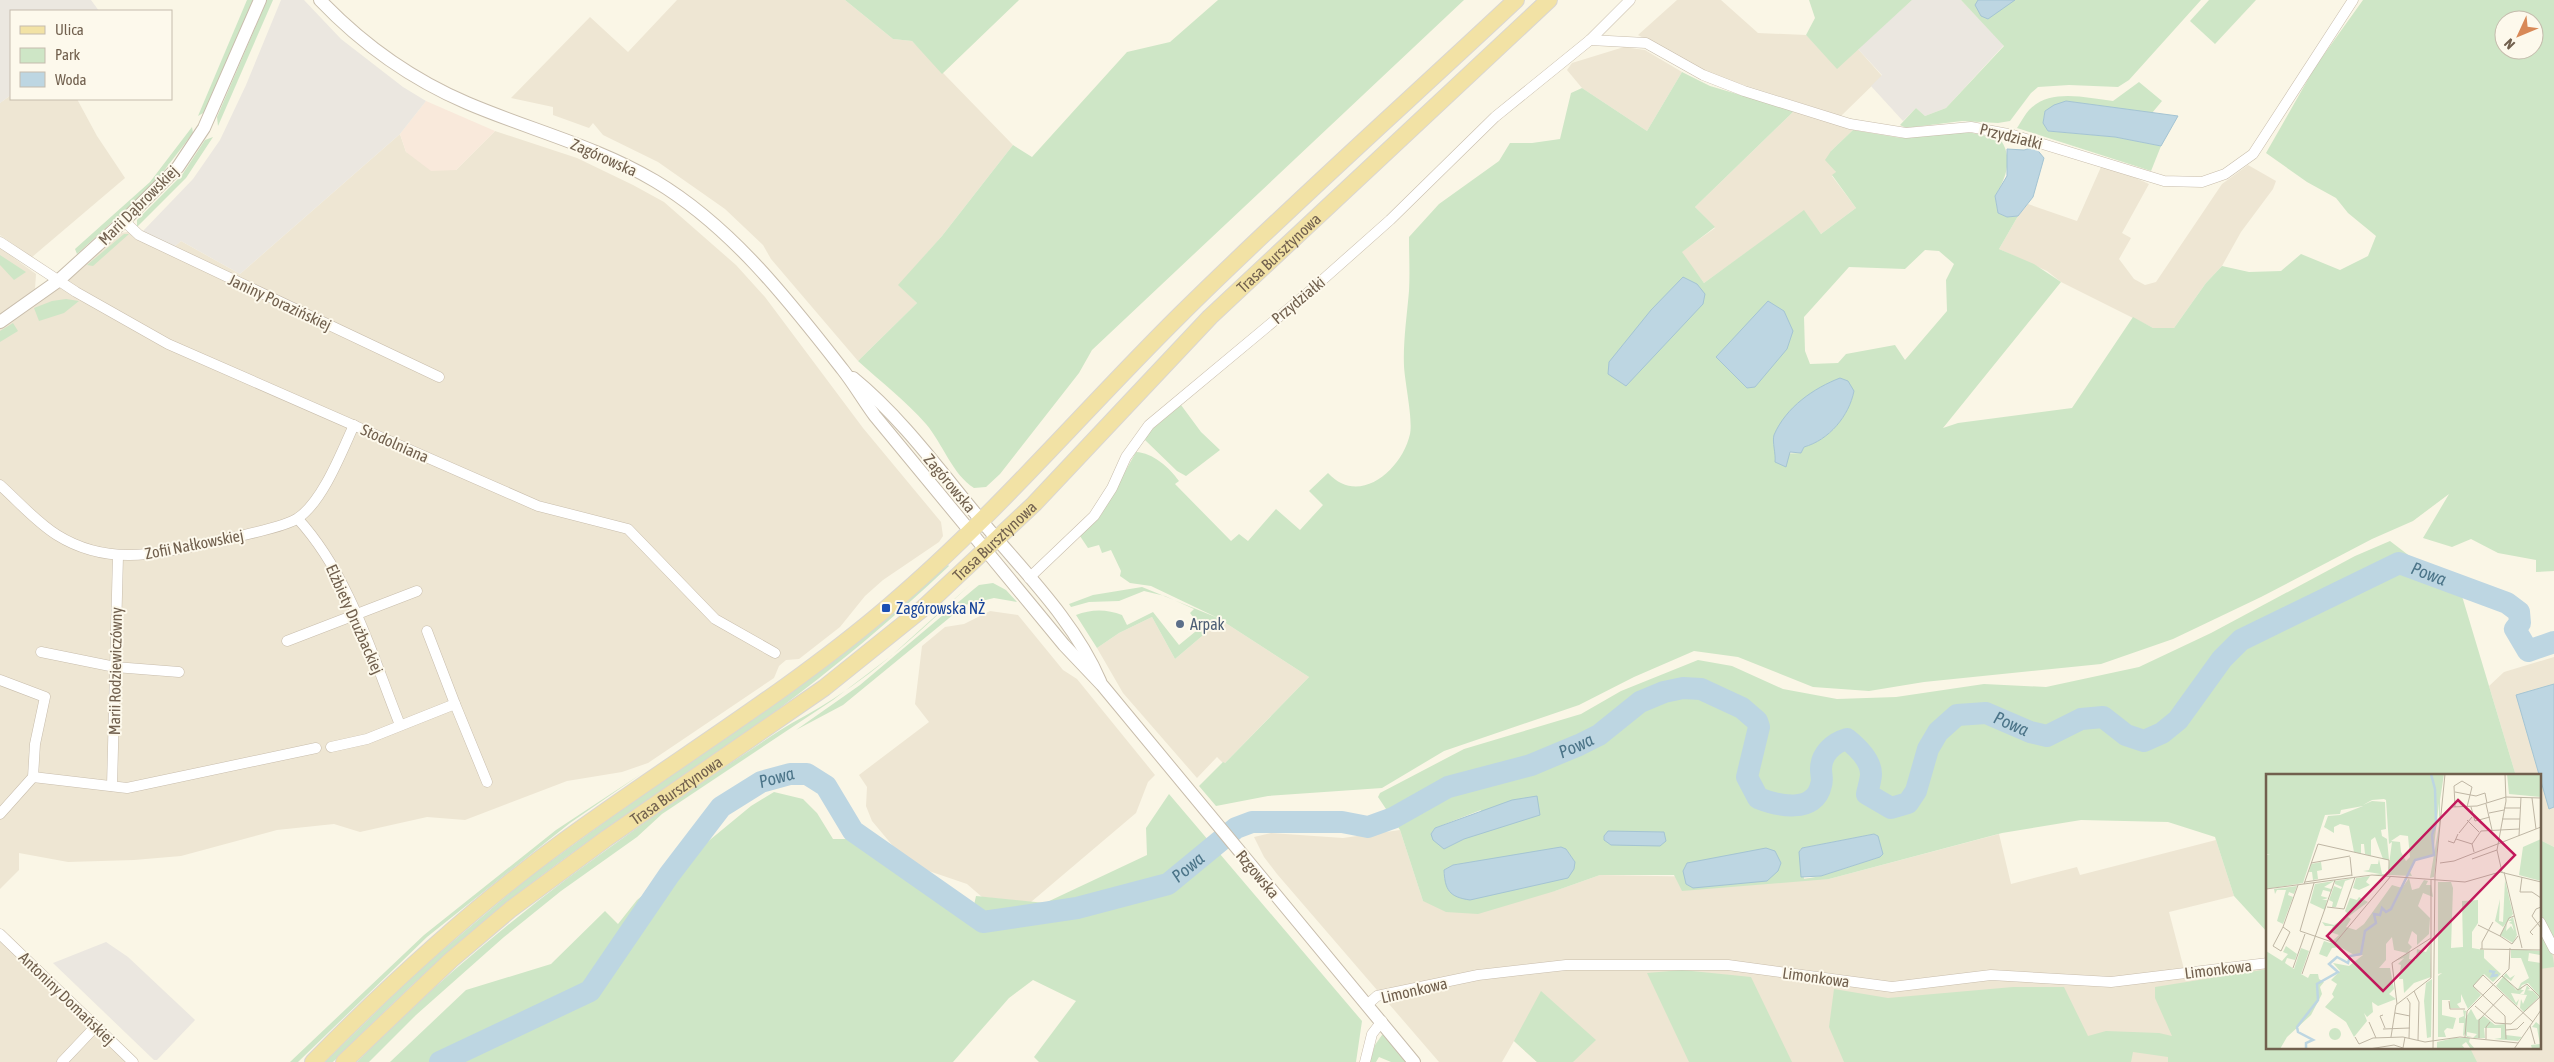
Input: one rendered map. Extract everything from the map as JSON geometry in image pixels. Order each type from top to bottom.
[{"type":"main road","name":"Trasa Bursztynowa","points":[[313,1062],[404,972],[505,886],[567,838],[758,707],[824,658],[901,596],[976,527],[1178,316],[1516,0]]},
{"type":"main road","name":"Trasa Bursztynowa","points":[[344,1062],[451,960],[511,909],[607,838],[839,678],[921,610],[992,545],[1210,317],[1549,0]]},
{"type":"street","name":"Marii Dąbrowskiej","points":[[0,322],[58,281],[124,221],[178,167],[204,128],[260,0]]},
{"type":"street","name":"Zagórowska","points":[[320,0],[381,54],[434,87],[468,104],[594,151],[642,174],[684,200],[742,251],[845,372],[900,424],[976,527],[992,545],[1029,578],[1048,600]]},
{"type":"street","name":"Przydziałki","points":[[1029,578],[1094,516],[1112,488],[1126,457],[1149,425],[1310,291],[1390,220],[1495,117],[1590,40],[1630,0]]},
{"type":"street","name":"Przydziałki","points":[[1590,40],[1646,42],[1703,75],[1744,91],[1850,124],[1906,133],[1971,127],[2013,135],[2164,181],[2202,182],[2225,174],[2253,154],[2353,0]]},
{"type":"street","name":"Janiny Porazińskiej","points":[[124,221],[139,235],[439,377]]},
{"type":"street","name":"Stodolniana","points":[[0,242],[58,281],[168,344],[538,506],[628,529],[715,619],[775,653]]},
{"type":"street","points":[[298,518],[331,478],[354,425]]},
{"type":"street","name":"Zofii Nałkowskiej","points":[[0,485],[56,534],[84,549],[118,556],[178,550],[245,535],[298,518]]},
{"type":"street","name":"Elżbiety Drużbackiej","points":[[298,518],[316,538],[336,571],[356,615],[400,725]]},
{"type":"street","name":"Zagórowska","points":[[992,545],[1035,609]]},
{"type":"street","name":"Marii Rodziewiczówny","points":[[112,786],[118,556]]},
{"type":"street","points":[[287,641],[417,591]]},
{"type":"street","name":"Rzgowska","points":[[1048,600],[1082,646],[1094,665],[1102,685]]},
{"type":"street","name":"Rzgowska","points":[[1035,609],[1087,672],[1102,685],[1414,1062]]},
{"type":"street","points":[[426,631],[487,782]]},
{"type":"street","points":[[40,652],[115,667],[179,672]]},
{"type":"street","points":[[0,680],[46,697],[35,744],[33,777],[0,814]]},
{"type":"street","points":[[331,747],[367,739],[455,704]]},
{"type":"street","points":[[33,777],[127,788],[316,748]]},
{"type":"street","points":[[2542,926],[2554,949]]},
{"type":"street","name":"Antoniny Domańskiej","points":[[0,934],[133,1062]]},
{"type":"street","name":"Limonkowa","points":[[1368,1005],[1377,996],[1478,975],[1566,965],[1728,965],[1892,987],[1991,976],[2111,982],[2266,963]]},
{"type":"street","points":[[1365,1062],[1372,1034],[1382,1021]]},
{"type":"street","points":[[62,1062],[96,1026]]},
{"type":"shaded area","points":[[0,0],[91,0],[98,10],[10,10],[10,96],[0,103]]},
{"type":"shaded area","points":[[281,0],[304,0],[341,39],[403,87],[426,101],[400,134],[240,274],[181,241],[174,247],[143,231],[193,179],[220,140],[246,85]]},
{"type":"shaded area","points":[[677,0],[845,0],[893,39],[912,41],[1013,145],[942,236],[899,285],[917,303],[858,361],[771,259],[763,245],[725,209],[658,162],[603,135],[593,123],[589,128],[553,115],[553,107],[511,98],[590,17],[628,52]]},
{"type":"shaded area","points":[[1677,0],[1721,0],[1758,33],[1806,35],[1837,68],[1858,49],[1882,76],[1841,116],[1713,75],[1638,35]]},
{"type":"shaded area","points":[[1912,0],[1961,0],[2004,45],[1946,108],[1925,116],[1916,108],[1903,121],[1871,86],[1882,75],[1858,49]]},
{"type":"shaded area","points":[[1624,47],[1645,50],[1682,72],[1647,131],[1582,88],[1567,70],[1572,63]]},
{"type":"shaded area","points":[[10,96],[10,100],[78,100],[97,136],[125,178],[32,257],[0,235],[0,103]]},
{"type":"shaded area","points":[[426,101],[495,131],[456,170],[431,171],[406,152],[400,134]]},
{"type":"shaded area","points":[[1794,111],[1853,130],[1831,151],[1836,173],[1832,176],[1856,208],[1821,234],[1804,211],[1704,283],[1681,252],[1715,228],[1695,207]]},
{"type":"shaded area","points":[[495,131],[577,158],[664,202],[736,265],[765,297],[863,428],[941,522],[943,536],[939,542],[883,580],[865,596],[840,627],[799,659],[786,660],[779,666],[774,678],[648,763],[622,772],[567,781],[465,820],[427,817],[360,832],[334,824],[277,830],[181,856],[134,860],[68,862],[19,853],[19,870],[0,889],[0,324],[77,269],[121,233],[140,230],[174,247],[181,241],[240,274],[400,134],[406,152],[456,170]]},
{"type":"shaded area","points":[[2248,165],[2276,181],[2273,189],[2241,232],[2222,266],[2206,283],[2174,328],[2153,328],[2061,282],[2047,271],[1999,249],[2018,216],[2028,204],[2077,221],[2101,167],[2127,174],[2149,184],[2122,233],[2131,238],[2119,259],[2134,279],[2145,285],[2156,282],[2222,184]]},
{"type":"shaded area","points":[[0,248],[36,274],[35,289],[0,316]]},
{"type":"shaded area","points":[[990,611],[1018,615],[1063,670],[1077,679],[1155,775],[1148,782],[1136,813],[1031,902],[982,897],[967,884],[920,868],[903,858],[872,821],[866,806],[867,787],[859,775],[929,722],[915,704],[922,646],[945,627],[964,624]]},
{"type":"shaded area","points":[[1152,617],[1175,659],[1221,620],[1309,677],[1224,764],[1217,757],[1197,778],[1123,693],[1097,648],[1119,633]]},
{"type":"shaded area","points":[[2554,657],[2554,847],[2542,841],[2542,774],[2515,774],[2489,686],[2504,672]]},
{"type":"shaded area","points":[[1400,830],[1423,901],[1555,891],[1600,875],[1829,879],[1999,834],[2011,884],[2077,867],[2080,875],[2216,840],[2234,896],[2169,912],[2184,969],[2266,958],[2266,1050],[2542,1050],[2542,920],[2554,941],[2554,1062],[1537,1062],[1514,1041],[1502,1062],[1439,1062],[1277,874],[1264,857],[1254,837],[1271,833],[1343,838]]},
{"type":"shaded area","points":[[0,941],[127,1062],[0,1062]]},
{"type":"shaded area","points":[[106,942],[128,957],[195,1020],[157,1060],[154,1060],[53,963]]},
{"type":"green space","points":[[247,0],[253,0],[205,112],[198,116]]},
{"type":"green space","points":[[267,0],[273,0],[218,126],[217,117]]},
{"type":"green space","points":[[845,0],[1019,0],[942,74],[912,41],[893,39]]},
{"type":"green space","points":[[1218,0],[1464,0],[1092,350],[1079,373],[1000,474],[986,487],[974,488],[966,482],[954,467],[926,424],[902,399],[858,361],[917,303],[898,285],[942,236],[1013,145],[1032,157],[1127,52],[1170,42]]},
{"type":"green space","points":[[1809,0],[1912,0],[1837,69],[1806,35],[1815,18]]},
{"type":"green space","points":[[1961,0],[2201,0],[2129,80],[2118,87],[2069,85],[2038,87],[2031,93],[2010,121],[1998,123],[1962,121],[1906,128],[1900,125],[1916,108],[1925,116],[1946,108],[2004,46]]},
{"type":"green space","points":[[2209,0],[2256,0],[2215,44],[2190,21]]},
{"type":"green space","points":[[2363,0],[2554,0],[2554,571],[2536,572],[2536,560],[2498,553],[2471,539],[2452,547],[2423,538],[2449,494],[2413,521],[2372,539],[2261,597],[2173,639],[2101,664],[1924,682],[1869,691],[1813,687],[1738,657],[1694,651],[1634,677],[1579,705],[1444,751],[1382,788],[1268,796],[1216,806],[1199,786],[1223,762],[1225,763],[1309,677],[1221,620],[1175,659],[1152,617],[1119,633],[1097,648],[1076,615],[1093,611],[1111,612],[1122,615],[1127,625],[1153,612],[1179,645],[1201,627],[1190,613],[1194,609],[1174,600],[1218,618],[1151,586],[1130,583],[1120,576],[1121,571],[1111,550],[1102,553],[1099,545],[1088,548],[1080,536],[1101,515],[1136,452],[1148,455],[1165,466],[1179,481],[1175,484],[1231,541],[1239,534],[1248,541],[1276,509],[1300,530],[1323,505],[1309,491],[1328,473],[1340,483],[1353,486],[1365,485],[1378,480],[1398,460],[1405,447],[1411,428],[1404,357],[1409,291],[1409,237],[1439,204],[1499,161],[1510,143],[1532,143],[1560,139],[1571,93],[1582,88],[1647,131],[1682,72],[1710,86],[1794,111],[1695,207],[1715,227],[1682,252],[1704,283],[1804,210],[1821,234],[1856,208],[1832,175],[1836,172],[1825,160],[1831,151],[1853,130],[1901,138],[1963,131],[2000,139],[2007,153],[2007,168],[1995,196],[1998,213],[2007,217],[2018,216],[1999,249],[2034,264],[2061,282],[1943,428],[1958,423],[2072,408],[2133,317],[2153,328],[2174,328],[2206,283],[2222,266],[2249,272],[2281,271],[2301,254],[2340,270],[2368,256],[2376,236],[2348,213],[2336,198],[2307,182],[2266,153],[2315,67]],"holes":[[[1925,250],[1939,251],[1954,264],[1946,280],[1947,311],[1905,360],[1895,345],[1846,354],[1838,363],[1810,364],[1805,351],[1804,317],[1849,267],[1905,269]],[[1854,391],[1843,418],[1822,439],[1804,447],[1801,453],[1776,454],[1774,436]]]},
{"type":"green space","points":[[2139,82],[2162,101],[2152,113],[2066,101],[2045,111],[2043,122],[2048,131],[2115,137],[2161,146],[2151,171],[2017,128],[2030,109],[2048,98],[2070,96],[2113,101]]},
{"type":"green space","points":[[192,127],[193,133],[153,185],[77,254],[75,249],[150,182]]},
{"type":"green space","points":[[213,137],[186,178],[137,227],[137,220],[182,175],[205,140]]},
{"type":"green space","points":[[124,234],[129,234],[93,266],[87,265]]},
{"type":"green space","points":[[0,255],[26,272],[14,280],[0,265]]},
{"type":"green space","points":[[66,299],[79,301],[64,313],[39,321],[34,308],[52,301]]},
{"type":"green space","points":[[13,323],[18,331],[0,342],[0,331]]},
{"type":"green space","points":[[1181,405],[1201,432],[1220,450],[1186,476],[1177,471],[1145,440],[1149,432]]},
{"type":"green space","points":[[2390,541],[2462,596],[2515,774],[2266,774],[2266,931],[2234,896],[2215,837],[2168,822],[2081,820],[2002,833],[1829,879],[1682,891],[1674,875],[1600,875],[1555,891],[1478,914],[1446,912],[1423,901],[1400,830],[1378,797],[1380,793],[1464,749],[1581,714],[1621,691],[1698,660],[1732,666],[1783,689],[1837,699],[1896,697],[1984,684],[2046,687],[2139,667],[2211,633],[2355,556]],"holes":[[[1481,810],[1464,839],[1444,849],[1431,834],[1435,828]],[[1874,834],[1877,858],[1821,876],[1804,879],[1800,850],[1802,848]],[[1566,849],[1575,862],[1444,879],[1444,870],[1453,865]]]},
{"type":"green space","points":[[948,565],[885,624],[795,697],[595,837],[510,900],[432,967],[333,1062],[325,1062],[418,971],[529,877],[624,808],[803,684]]},
{"type":"green space","points":[[993,583],[1006,590],[1017,602],[994,598],[965,605],[843,705],[796,730],[860,685],[979,585]]},
{"type":"green space","points":[[971,584],[922,630],[891,656]]},
{"type":"green space","points":[[1142,587],[1163,595],[1144,591],[1119,601],[1089,602],[1071,607],[1069,604],[1093,595]]},
{"type":"green space","points":[[891,656],[870,673],[845,691]]},
{"type":"green space","points":[[845,691],[662,814],[637,837],[561,891],[504,937],[416,1015],[369,1062],[357,1062],[454,970],[558,886],[704,781],[779,731]]},
{"type":"green space","points":[[641,774],[570,823],[427,937],[298,1062],[290,1062],[424,935],[556,830]]},
{"type":"green space","points":[[774,792],[803,799],[817,813],[833,839],[848,839],[898,870],[970,923],[976,896],[1045,903],[1147,855],[1146,828],[1169,794],[1362,1021],[1356,1062],[1039,1062],[1034,1057],[1076,1001],[1033,980],[1009,998],[953,1062],[390,1062],[466,990],[551,964],[605,911],[618,924],[637,900],[751,806]]},
{"type":"green space","points":[[2542,841],[2554,847],[2554,941],[2542,920]]},
{"type":"green space","points":[[2542,937],[2551,950],[2554,967],[2542,969]]},
{"type":"green space","points":[[2266,969],[2266,1050],[2471,1050],[2477,1062],[2168,1062],[2168,1057],[2133,1052],[2131,1062],[1844,1062],[1829,1027],[1834,989],[1888,998],[2013,987],[2064,987],[2088,1036],[2106,1031],[2159,1033],[2172,1036],[2155,998],[2155,987]]},
{"type":"green space","points":[[1682,970],[1751,977],[1792,1062],[1689,1062],[1647,973]]},
{"type":"green space","points":[[1541,991],[1596,1040],[1573,1062],[1537,1062],[1514,1041]]},
{"type":"green space","points":[[1382,1035],[1407,1062],[1391,1062],[1379,1057],[1376,1062],[1370,1062],[1375,1045]]},
{"type":"water","points":[[1978,0],[2015,0],[1988,19],[1981,16],[1975,5]]},
{"type":"water","points":[[2066,101],[2178,116],[2161,146],[2115,137],[2048,131],[2043,123],[2045,111],[2054,105]]},
{"type":"water","points":[[2035,147],[2044,158],[2033,197],[2018,216],[2007,217],[1998,213],[1995,196],[2007,176],[2007,149],[2024,150]]},
{"type":"water","points":[[1683,277],[1697,284],[1705,294],[1703,304],[1626,386],[1608,374],[1609,362],[1651,310]]},
{"type":"water","points":[[1768,301],[1784,311],[1793,331],[1787,349],[1755,387],[1747,388],[1716,357]]},
{"type":"water","points":[[1840,378],[1848,381],[1854,391],[1848,409],[1837,426],[1822,439],[1804,447],[1801,453],[1790,452],[1786,467],[1775,462],[1773,441],[1779,425],[1793,407],[1811,393]]},
{"type":"water","points":[[2554,684],[2554,807],[2549,809],[2542,785],[2542,774],[2539,774],[2516,695]]},
{"type":"water","points":[[1537,796],[1540,815],[1464,839],[1444,849],[1433,840],[1431,834],[1435,828],[1512,800]]},
{"type":"water","points":[[1608,831],[1664,832],[1666,841],[1660,846],[1611,845],[1604,840],[1604,836]]},
{"type":"water","points":[[1874,834],[1878,836],[1883,854],[1880,857],[1821,876],[1801,877],[1799,852],[1802,848]]},
{"type":"water","points":[[1561,847],[1566,849],[1575,862],[1574,869],[1568,878],[1470,900],[1457,897],[1447,887],[1444,870],[1453,865]]},
{"type":"water","points":[[1766,848],[1775,851],[1781,863],[1778,871],[1767,881],[1693,888],[1686,884],[1683,871],[1687,863]]},
{"type":"waterway","name":"Powa","points":[[440,1062],[590,991],[669,875],[721,807],[761,782],[790,774],[807,774],[826,786],[853,831],[983,922],[1077,908],[1168,884],[1236,828],[1252,822],[1342,822],[1368,827],[1393,818],[1448,787],[1531,765],[1579,745],[1599,735],[1640,702],[1664,692],[1683,688],[1701,689],[1742,708],[1757,721],[1759,727],[1747,777],[1758,798],[1785,805],[1804,804],[1811,800],[1817,794],[1822,783],[1821,769],[1823,759],[1833,746],[1847,739],[1859,750],[1869,764],[1871,779],[1867,794],[1891,808],[1908,803],[1916,791],[1928,749],[1938,732],[1957,715],[1986,713],[2030,732],[2047,736],[2081,719],[2103,717],[2126,735],[2144,741],[2162,733],[2178,720],[2222,659],[2241,640],[2399,563],[2507,603],[2519,612],[2520,623],[2515,629],[2528,651],[2554,642]]},
{"type":"place","name":"Zagórowska NŻ","points":[[886,608]]},
{"type":"place","name":"Arpak","points":[[1180,624]]}]
